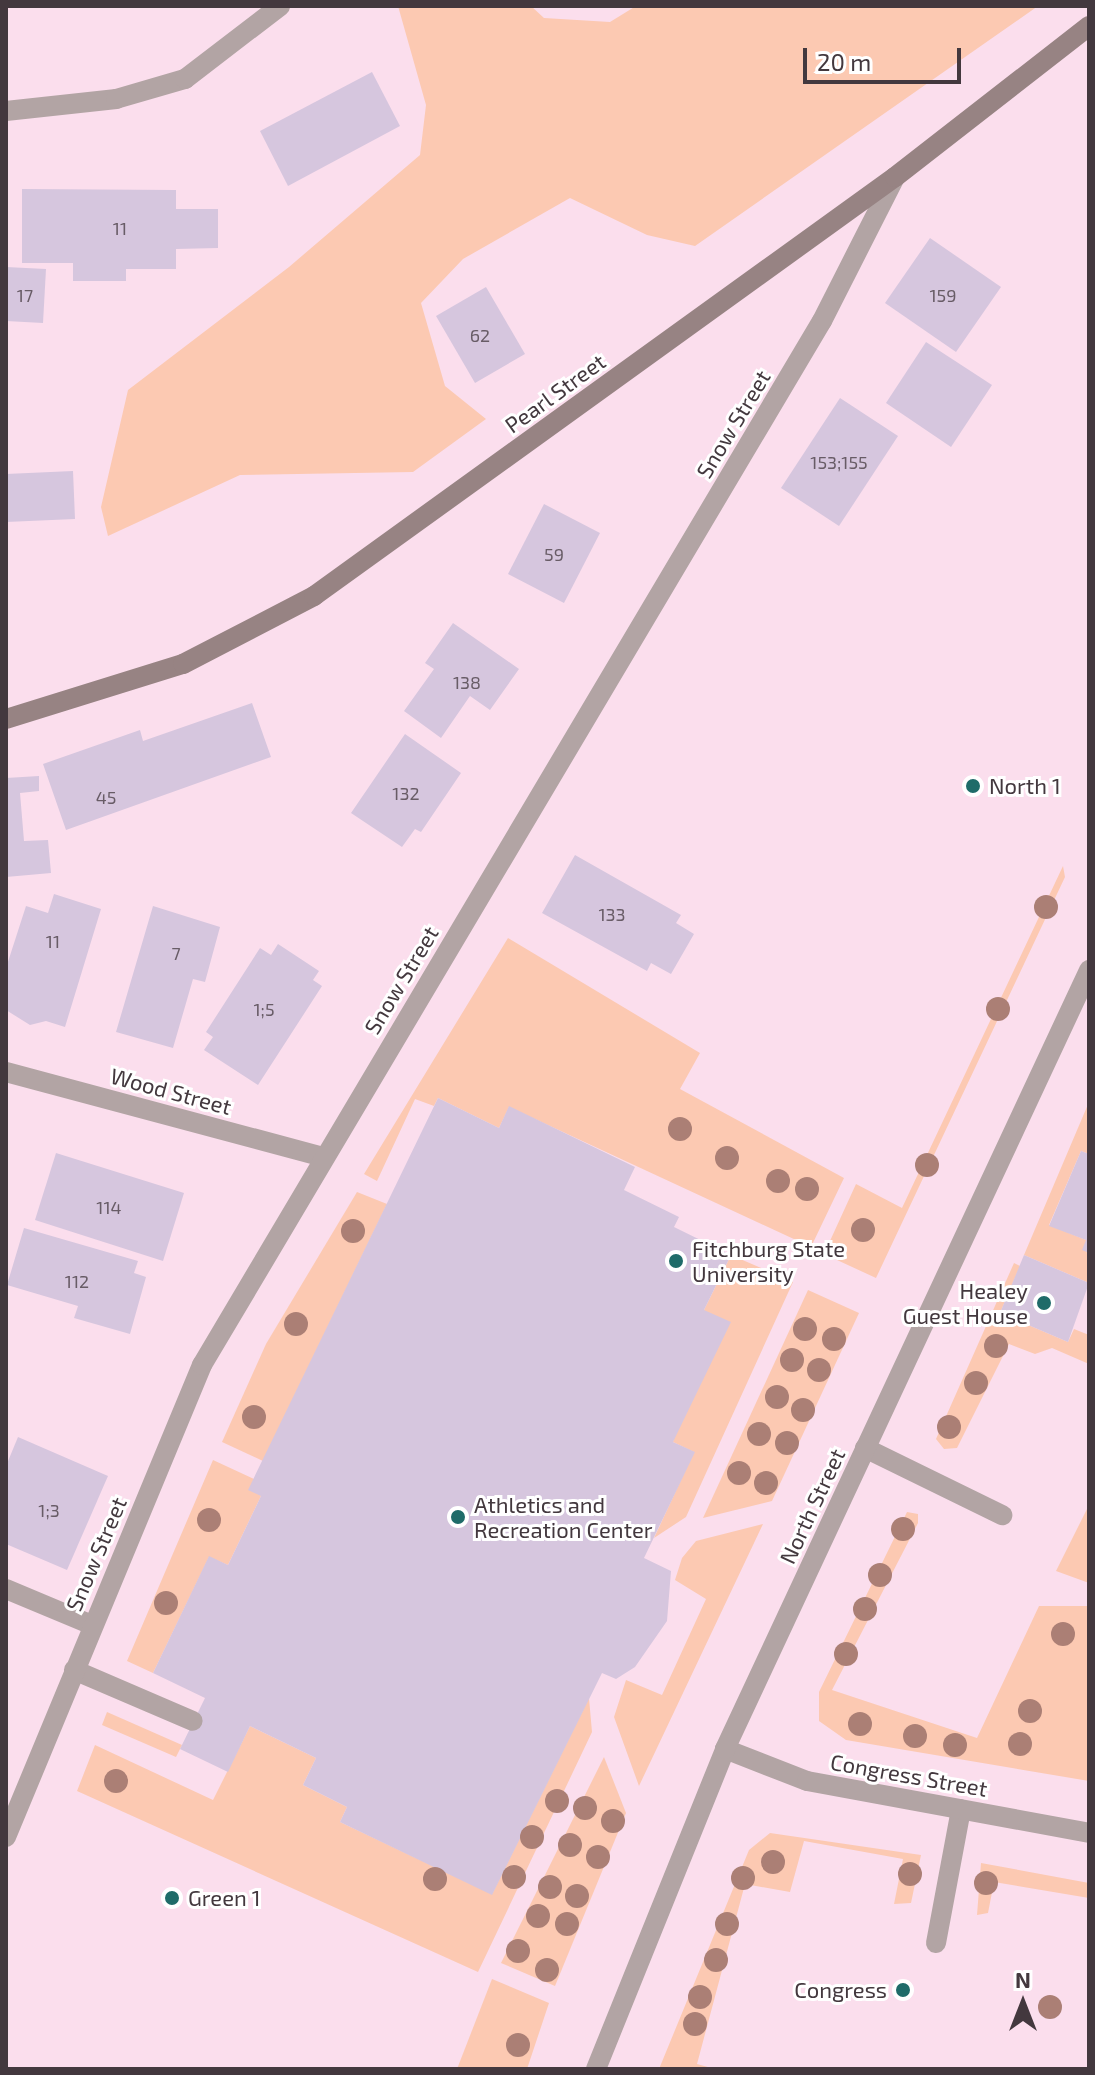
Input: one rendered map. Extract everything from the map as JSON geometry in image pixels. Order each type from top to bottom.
[{"type":"main road","name":"Pearl Street","points":[[6,719],[183,664],[314,596],[895,177],[1089,26]]},
{"type":"street","points":[[6,111],[116,99],[185,79],[280,6]]},
{"type":"street","name":"Snow Street","points":[[6,1837],[202,1365],[822,321],[895,177]]},
{"type":"street","name":"North Street","points":[[596,2069],[725,1749],[1089,970]]},
{"type":"street","name":"Wood Street","points":[[6,1072],[323,1157]]},
{"type":"street","points":[[865,1448],[1002,1515]]},
{"type":"street","points":[[6,1589],[92,1625]]},
{"type":"street","points":[[74,1670],[193,1721]]},
{"type":"street","name":"Congress Street","points":[[725,1749],[807,1781],[1089,1833]]},
{"type":"street","points":[[936,1943],[961,1809]]},
{"type":"shaded area","points":[[398,6],[531,6],[544,18],[610,22],[636,6],[1038,6],[695,246],[647,235],[570,198],[463,259],[421,303],[445,386],[486,419],[413,472],[240,475],[108,536],[101,507],[128,390],[289,267],[420,155],[426,105]]},
{"type":"shaded area","points":[[1063,866],[1065,877],[876,1278],[824,1254],[856,1184],[902,1208]]},
{"type":"shaded area","points":[[508,938],[700,1053],[680,1089],[844,1178],[811,1247],[509,1107],[499,1128],[438,1098],[434,1106],[415,1099],[377,1181],[364,1174]]},
{"type":"shaded area","points":[[1089,1102],[1089,1154],[1081,1151],[1049,1225],[1086,1240],[1089,1283],[1024,1255]]},
{"type":"shaded area","points":[[357,1192],[387,1204],[263,1461],[222,1442],[266,1344]]},
{"type":"shaded area","points":[[731,1255],[793,1282],[686,1517],[654,1538],[694,1452],[673,1442],[704,1310]]},
{"type":"shaded area","points":[[1014,1263],[1020,1266],[1000,1313],[1068,1342],[1074,1329],[1089,1335],[1089,1364],[1052,1348],[1035,1354],[1009,1344],[957,1448],[944,1449],[936,1439]]},
{"type":"shaded area","points":[[808,1290],[859,1313],[772,1501],[703,1518]]},
{"type":"shaded area","points":[[213,1460],[254,1479],[261,1496],[228,1565],[209,1557],[153,1673],[127,1661]]},
{"type":"shaded area","points":[[1089,1505],[1089,1583],[1056,1571]]},
{"type":"shaded area","points":[[907,1512],[918,1514],[918,1523],[832,1690],[977,1738],[1039,1606],[1089,1606],[1089,1781],[846,1740],[819,1721],[819,1692]]},
{"type":"shaded area","points":[[763,1524],[639,1786],[614,1717],[626,1680],[662,1695],[706,1599],[675,1580],[682,1558],[696,1541]]},
{"type":"shaded area","points":[[589,1698],[592,1732],[478,1972],[77,1791],[95,1745],[213,1800],[250,1726],[316,1758],[303,1785],[347,1807],[340,1822],[492,1894]]},
{"type":"shaded area","points":[[107,1712],[182,1745],[176,1757],[102,1725]]},
{"type":"shaded area","points":[[604,1757],[626,1813],[555,1986],[501,1963]]},
{"type":"shaded area","points":[[770,1833],[921,1855],[911,1903],[894,1904],[903,1859],[804,1841],[790,1892],[745,1884],[697,2064],[715,2069],[659,2069],[749,1850]]},
{"type":"shaded area","points":[[981,1863],[1089,1883],[1089,1898],[994,1882],[988,1913],[977,1915]]},
{"type":"shaded area","points":[[492,1979],[549,2003],[527,2069],[457,2069]]},
{"type":"building","points":[[372,72],[400,126],[288,186],[260,131]]},
{"type":"building","points":[[22,189],[176,190],[176,209],[218,209],[218,248],[176,249],[176,269],[126,269],[126,281],[73,281],[73,263],[22,263]]},
{"type":"building","points":[[930,238],[1001,287],[956,352],[885,303]]},
{"type":"building","points":[[6,267],[46,269],[43,323],[6,321]]},
{"type":"building","points":[[486,287],[525,354],[475,383],[436,316]]},
{"type":"building","points":[[926,342],[992,385],[951,447],[886,403]]},
{"type":"building","points":[[840,398],[898,436],[839,526],[781,488]]},
{"type":"building","points":[[73,471],[75,519],[6,522],[6,474]]},
{"type":"building","points":[[544,504],[600,533],[564,603],[508,574]]},
{"type":"building","points":[[453,623],[519,669],[490,710],[470,696],[441,738],[404,711],[434,669],[425,663]]},
{"type":"building","points":[[252,703],[271,757],[66,830],[43,764],[140,730],[143,741]]},
{"type":"building","points":[[405,734],[461,773],[421,832],[415,829],[402,847],[351,813]]},
{"type":"building","points":[[39,776],[39,791],[20,793],[24,841],[48,840],[51,873],[6,877],[6,778]]},
{"type":"building","points":[[575,855],[681,915],[676,923],[694,934],[671,974],[651,963],[647,971],[542,913]]},
{"type":"building","points":[[54,894],[101,909],[65,1027],[46,1021],[30,1025],[6,1010],[6,968],[26,906],[48,913]]},
{"type":"building","points":[[153,906],[220,927],[205,982],[193,979],[173,1048],[116,1032]]},
{"type":"building","points":[[278,944],[319,971],[313,980],[322,986],[258,1085],[204,1050],[213,1037],[206,1032],[260,948],[271,955]]},
{"type":"building","name":"Athletics and Recreation Center","points":[[438,1098],[499,1128],[509,1106],[635,1167],[624,1190],[679,1217],[674,1227],[731,1255],[704,1310],[731,1322],[673,1442],[695,1452],[644,1558],[671,1571],[667,1621],[635,1667],[616,1679],[602,1673],[492,1895],[340,1822],[347,1807],[303,1785],[316,1758],[250,1726],[228,1772],[180,1749],[205,1698],[153,1673],[209,1556],[228,1565],[261,1496],[248,1490]]},
{"type":"building","points":[[1081,1151],[1089,1154],[1089,1253],[1082,1250],[1086,1240],[1049,1226]]},
{"type":"building","points":[[56,1153],[184,1193],[163,1261],[35,1220]]},
{"type":"building","points":[[24,1228],[138,1261],[134,1273],[146,1277],[130,1334],[74,1318],[78,1306],[7,1285]]},
{"type":"building","name":"Healey Guest House","points":[[1024,1255],[1089,1283],[1068,1342],[1000,1313]]},
{"type":"building","points":[[18,1437],[108,1476],[67,1570],[6,1544],[6,1466]]},
{"type":"place","name":"North 1","points":[[973,786]]},
{"type":"place","name":"Fitchburg State University","points":[[676,1261]]},
{"type":"place","name":"Healey Guest House","points":[[1044,1303]]},
{"type":"place","name":"Athletics and Recreation Center","points":[[458,1517]]},
{"type":"place","name":"Green 1","points":[[172,1898]]},
{"type":"place","name":"Congress","points":[[903,1990]]}]
